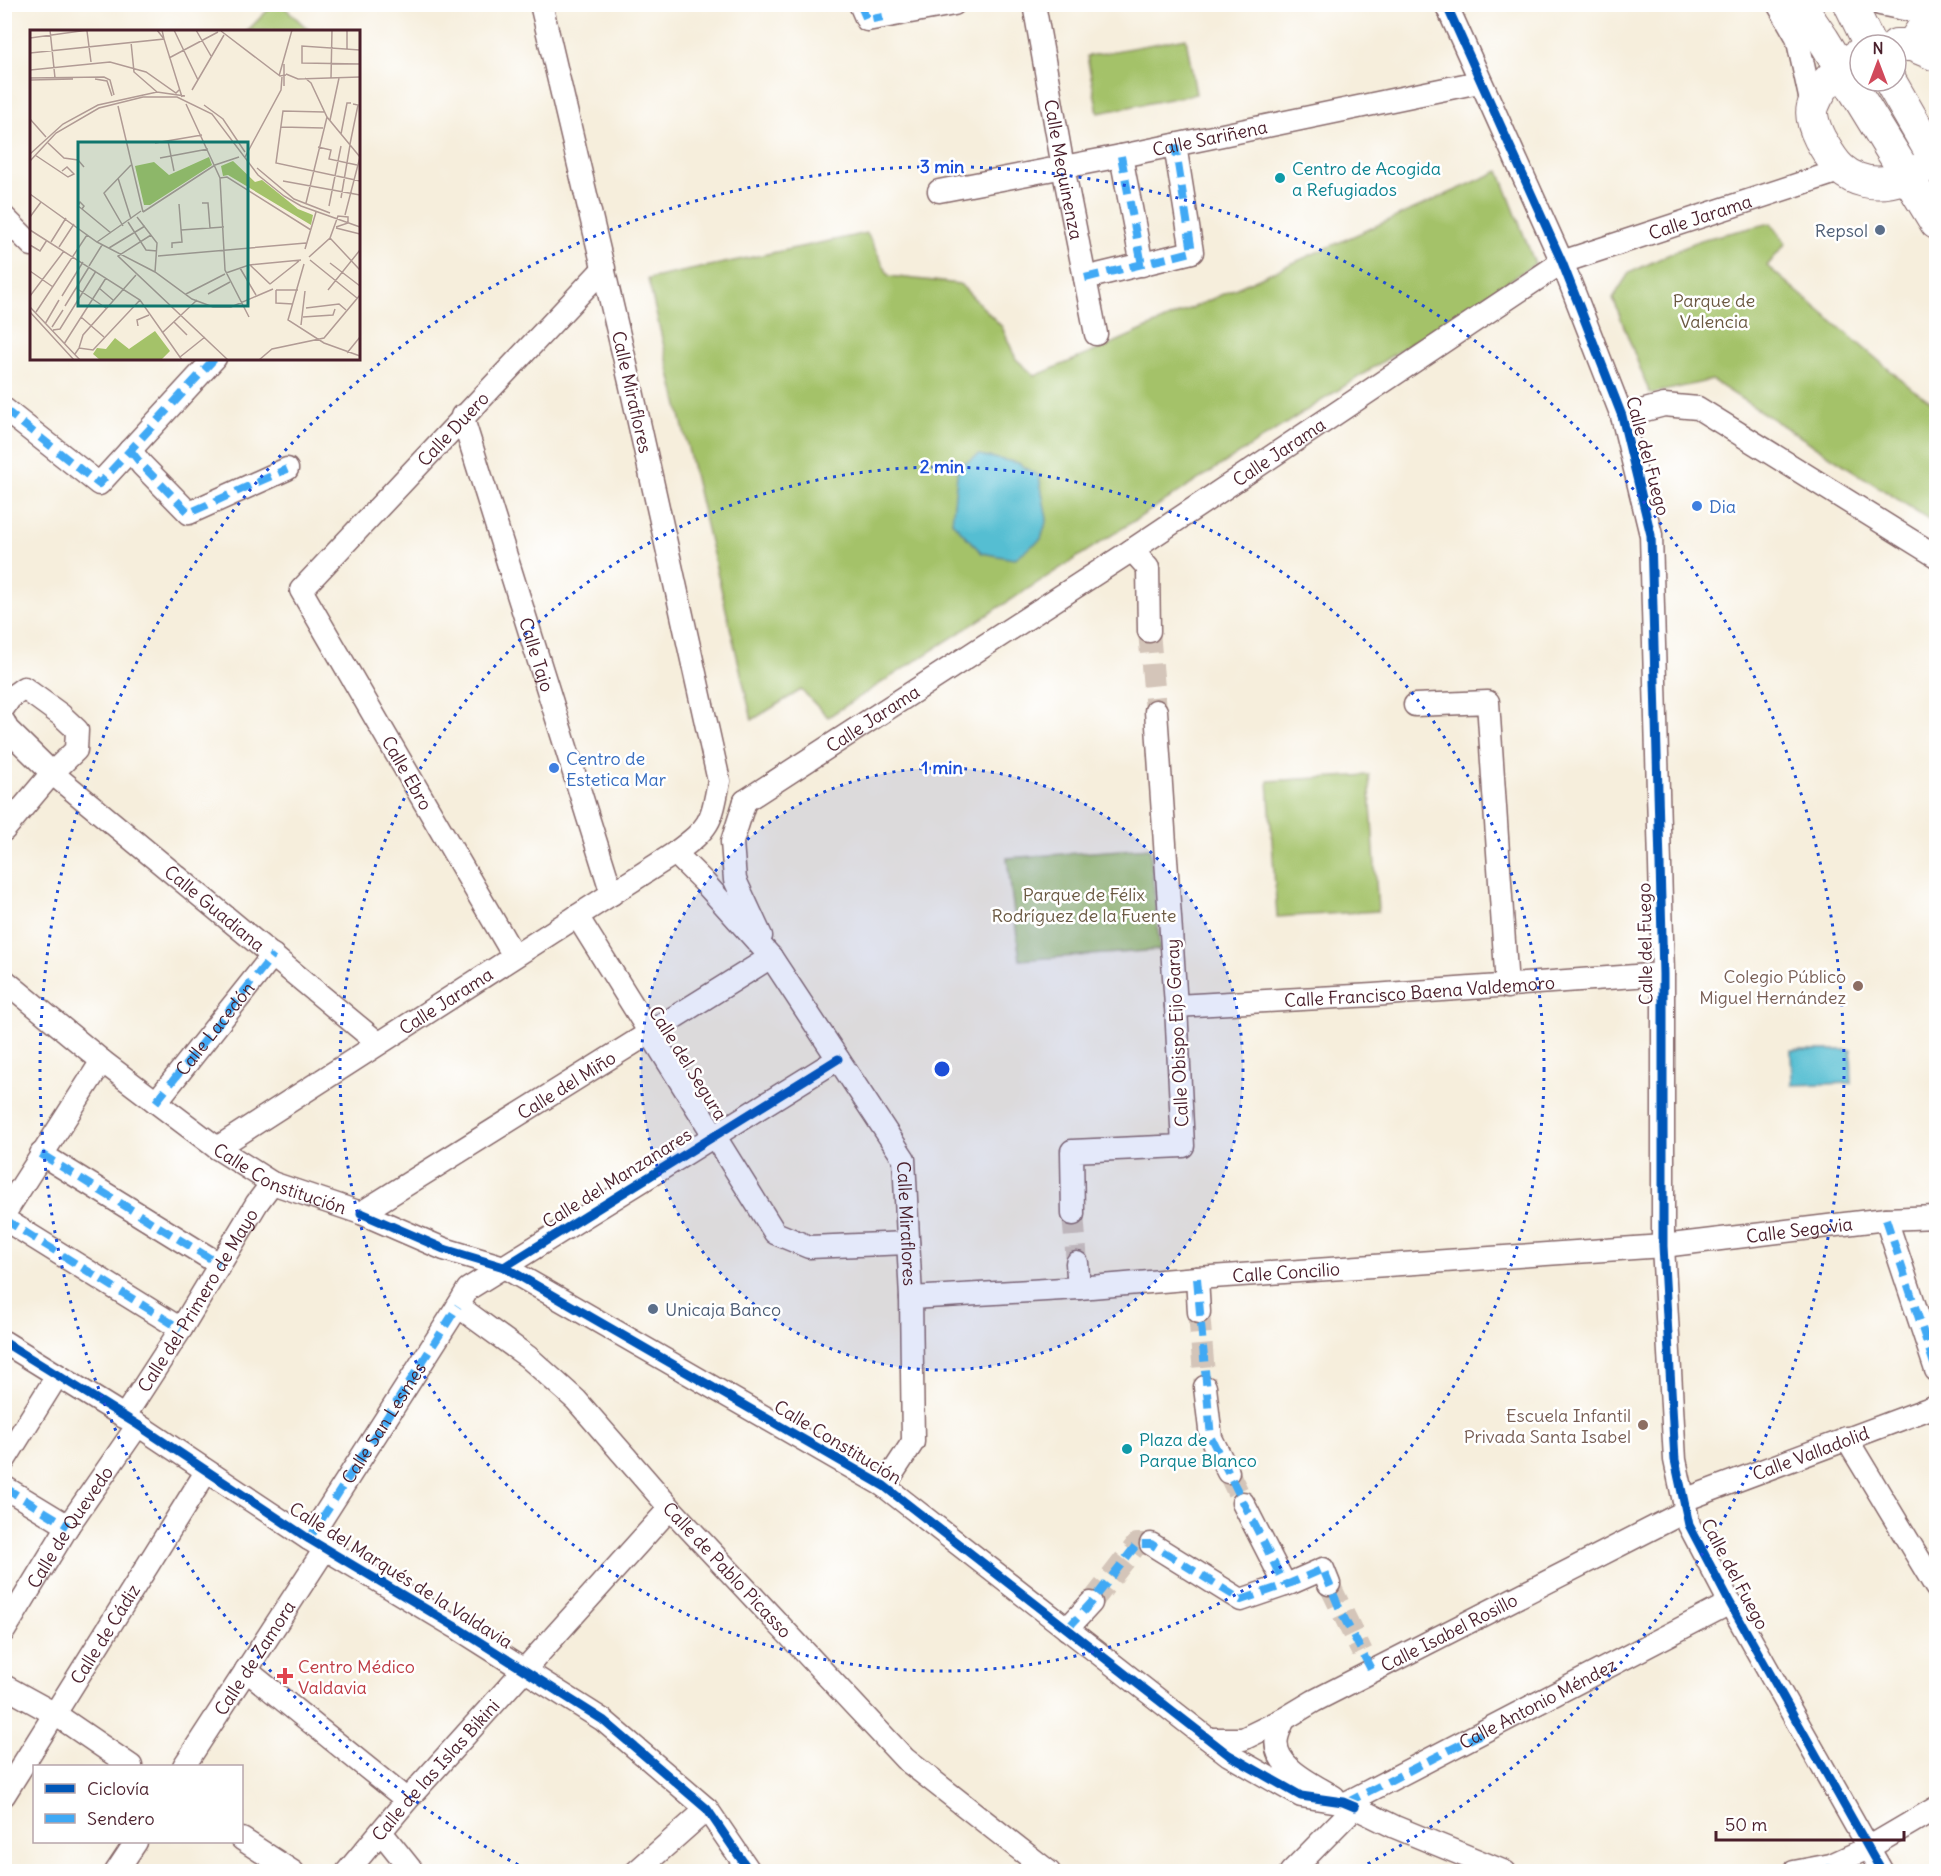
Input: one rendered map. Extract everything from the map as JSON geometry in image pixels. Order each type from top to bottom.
[{"type":"main road","points":[[1798,4],[1848,59]]},
{"type":"main road","points":[[1850,4],[1864,33]]},
{"type":"main road","points":[[1915,48],[1936,8]]},
{"type":"main road","points":[[1848,63],[1825,83],[1812,106],[1814,128],[1827,152],[1842,170],[1861,180],[1894,181],[1936,159],[1897,93]]},
{"type":"main road","points":[[1862,93],[1894,181],[1935,220]]},
{"type":"street","name":"Calle Miraflores","points":[[541,4],[604,268],[718,781],[712,816],[701,834],[675,853],[703,880],[771,957],[904,1159],[911,1298],[913,1442],[884,1486]]},
{"type":"street","points":[[860,4],[867,20],[954,4]]},
{"type":"street","name":"Calle Mequinenza","points":[[1034,4],[1096,334]]},
{"type":"street","name":"Calle del Fuego","points":[[1446,4],[1479,82],[1562,262],[1622,416],[1652,535],[1663,975],[1663,1246],[1675,1460],[1689,1525],[1730,1603],[1882,1872]]},
{"type":"street","points":[[1778,4],[1797,37],[1812,106]]},
{"type":"street","points":[[1880,4],[1909,10],[1936,8]]},
{"type":"street","name":"Calle Sariñena","points":[[939,191],[1479,82]]},
{"type":"street","points":[[1085,278],[1192,252],[1175,145]]},
{"type":"street","points":[[1121,156],[1142,265]]},
{"type":"street","name":"Calle Jarama","points":[[745,801],[1132,550],[1562,262],[1842,170]]},
{"type":"street","points":[[4,217],[30,243]]},
{"type":"street","name":"Calle Duero","points":[[301,590],[462,416],[604,268]]},
{"type":"street","points":[[4,409],[99,484],[213,360]]},
{"type":"street","points":[[1622,416],[1664,405],[1698,408],[1936,555]]},
{"type":"street","name":"Calle Tajo","points":[[462,416],[612,894]]},
{"type":"street","points":[[130,450],[189,513],[287,469]]},
{"type":"street","points":[[1132,550],[1148,568],[1149,631]]},
{"type":"street","name":"Calle Ebro","points":[[301,590],[514,956]]},
{"type":"street","points":[[4,707],[10,698],[24,688],[61,715],[77,730],[76,750],[52,773],[4,830]]},
{"type":"street","points":[[1415,705],[1488,702],[1507,987]]},
{"type":"street","name":"Calle Obispo Eijo Garay","points":[[1073,1214],[1072,1151],[1183,1146],[1176,1006],[1155,711]]},
{"type":"street","name":"Calle Guadiana","points":[[4,722],[7,729],[52,773],[378,1042]]},
{"type":"street","points":[[710,744],[745,801]]},
{"type":"street","points":[[718,781],[745,801]]},
{"type":"street","name":"Calle Miraflores","points":[[745,801],[732,842],[735,880],[771,957]]},
{"type":"street","name":"Calle Jarama","points":[[217,1148],[378,1042],[675,853]]},
{"type":"street","name":"Calle del Segura","points":[[577,916],[775,1233],[809,1247],[908,1243]]},
{"type":"street","name":"Calle Lacedón","points":[[156,1102],[273,955]]},
{"type":"street","name":"Calle del Miño","points":[[361,1213],[771,957]]},
{"type":"street","name":"Calle Francisco Baena Valdemoro","points":[[1176,1006],[1507,987],[1663,975]]},
{"type":"street","name":"Calle Constitución","points":[[4,980],[102,1061],[156,1102],[217,1148],[272,1183],[361,1213],[444,1249],[504,1267],[884,1486],[1229,1755],[1301,1796],[1348,1804]]},
{"type":"street","name":"Calle del Manzanares","points":[[504,1267],[838,1059]]},
{"type":"street","points":[[4,1214],[102,1061]]},
{"type":"street","points":[[41,1154],[219,1264]]},
{"type":"street","name":"Calle del Primero de Mayo","points":[[131,1421],[219,1264],[272,1183]]},
{"type":"street","name":"Calle Segovia","points":[[1663,1246],[1886,1219],[1936,1217]]},
{"type":"street","points":[[4,1219],[181,1329]]},
{"type":"street","points":[[1886,1219],[1936,1370]]},
{"type":"street","name":"Calle Concilio","points":[[911,1298],[1663,1246]]},
{"type":"street","points":[[1077,1263],[1079,1288]]},
{"type":"street","points":[[458,1306],[468,1289],[504,1267]]},
{"type":"street","points":[[1197,1278],[1199,1312]]},
{"type":"street","name":"Calle de Pablo Picasso","points":[[458,1306],[528,1357],[576,1400],[670,1508],[904,1760],[1049,1872]]},
{"type":"street","name":"Calle San Lesmes","points":[[317,1544],[458,1306]]},
{"type":"street","name":"Calle del Marqués de la Valdavia","points":[[4,1342],[131,1421],[317,1544],[603,1720],[707,1809],[750,1872]]},
{"type":"street","points":[[4,1461],[57,1376]]},
{"type":"street","points":[[1205,1387],[1211,1438],[1228,1472]]},
{"type":"street","name":"Calle Valladolid","points":[[1685,1505],[1846,1438],[1936,1406]]},
{"type":"street","name":"Calle de Quevedo","points":[[4,1631],[131,1421]]},
{"type":"street","points":[[1846,1438],[1936,1587]]},
{"type":"street","name":"Calle de Cádiz","points":[[4,1795],[206,1472]]},
{"type":"street","points":[[4,1487],[68,1526]]},
{"type":"street","points":[[1243,1503],[1284,1585]]},
{"type":"street","name":"Calle Isabel Rosillo","points":[[1209,1738],[1243,1739],[1284,1719],[1314,1701],[1367,1661],[1685,1505]]},
{"type":"street","name":"Calle de las Islas Bikini","points":[[347,1872],[407,1800],[670,1508]]},
{"type":"street","name":"Calle de Zamora","points":[[185,1765],[246,1670],[317,1544]]},
{"type":"street","points":[[1151,1544],[1241,1600],[1323,1569],[1329,1584]]},
{"type":"street","points":[[1067,1629],[1091,1603]]},
{"type":"street","name":"Calle Antonio Méndez","points":[[1291,1872],[1348,1804],[1730,1603]]},
{"type":"street","points":[[246,1670],[407,1800]]},
{"type":"street","points":[[4,1686],[55,1714],[128,1765]]},
{"type":"street","name":"Calle Constitución","points":[[1284,1719],[1276,1739],[1279,1754],[1292,1771],[1348,1804],[1395,1827],[1505,1872]]},
{"type":"street","points":[[1794,1872],[1831,1868],[1936,1808]]},
{"type":"street","points":[[636,1872],[707,1809]]},
{"type":"street","points":[[381,1832],[413,1872]]},
{"type":"street","points":[[243,1840],[293,1872]]},
{"type":"street","points":[[116,1872],[135,1843]]},
{"type":"green space","points":[[273,5],[282,5],[309,30],[248,30]]},
{"type":"green space","points":[[1186,38],[1196,94],[1098,113],[1087,56]]},
{"type":"green space","points":[[1499,171],[1535,264],[828,717],[801,690],[752,720],[648,279],[867,233],[889,276],[960,284],[1002,327],[1016,359],[1035,376]]},
{"type":"green space","name":"Parque de Valencia","points":[[1771,223],[1786,243],[1767,266],[1911,388],[1936,405],[1936,524],[1712,380],[1650,394],[1613,298],[1629,273],[1700,240]]},
{"type":"green space","points":[[1369,775],[1378,911],[1277,917],[1268,781]]},
{"type":"green space","name":"Parque de Félix Rodríguez de la Fuente","points":[[1150,848],[1160,950],[1020,960],[1007,858]]},
{"type":"water","points":[[979,455],[1018,463],[1039,476],[1047,519],[1041,539],[1014,559],[982,553],[952,522],[958,466]]},
{"type":"water","points":[[1791,1050],[1851,1050],[1852,1083],[1792,1085]]},
{"type":"tunnel","points":[[1149,631],[1156,711]]},
{"type":"tunnel","points":[[1073,1214],[1077,1263]]},
{"type":"tunnel","points":[[1199,1312],[1205,1387]]},
{"type":"tunnel","points":[[1228,1472],[1243,1503]]},
{"type":"tunnel","points":[[1091,1603],[1137,1544],[1151,1544]]},
{"type":"tunnel","points":[[1329,1584],[1362,1652]]},
{"type":"marked path","points":[[860,4],[867,20],[883,17]]},
{"type":"marked path","points":[[1085,278],[1192,252],[1175,145]]},
{"type":"marked path","points":[[1121,156],[1142,265]]},
{"type":"marked path","points":[[4,409],[99,484],[213,360]]},
{"type":"marked path","points":[[130,450],[189,513],[287,469]]},
{"type":"marked path","points":[[156,1102],[273,955]]},
{"type":"marked path","points":[[41,1154],[219,1264]]},
{"type":"marked path","points":[[4,1219],[181,1329]]},
{"type":"marked path","points":[[1886,1219],[1936,1370]]},
{"type":"marked path","points":[[1197,1278],[1211,1438],[1285,1585]]},
{"type":"marked path","points":[[309,1539],[458,1306]]},
{"type":"marked path","points":[[4,1487],[68,1526]]},
{"type":"marked path","points":[[1067,1629],[1091,1603],[1137,1544],[1151,1544],[1241,1600],[1323,1569],[1341,1612],[1372,1671]]},
{"type":"marked path","points":[[1346,1803],[1481,1734]]},
{"type":"marked path","points":[[1830,1872],[1831,1865]]},
{"type":"cycle path","points":[[1446,4],[1562,262],[1622,416],[1651,535],[1663,974],[1663,1246],[1675,1460],[1689,1525],[1730,1603],[1882,1872]]},
{"type":"cycle path","points":[[504,1267],[838,1059]]},
{"type":"cycle path","points":[[361,1213],[444,1249],[504,1267],[884,1486],[1229,1755],[1301,1796],[1343,1802],[1355,1807]]},
{"type":"cycle path","points":[[4,1342],[138,1425],[309,1539],[456,1627],[603,1720],[707,1809],[750,1872]]},
{"type":"place","name":"Centro de Acogida a Refugiados","points":[[1280,178]]},
{"type":"place","name":"Repsol","points":[[1880,230]]},
{"type":"place","name":"Dia","points":[[1697,506]]},
{"type":"place","name":"Centro de Estetica Mar","points":[[554,768]]},
{"type":"place","name":"Colegio Público Miguel Hernández","points":[[1858,986]]},
{"type":"place","name":"Unicaja Banco","points":[[653,1309]]},
{"type":"place","name":"Escuela Infantil Privada Santa Isabel","points":[[1643,1425]]},
{"type":"place","name":"Plaza de Parque Blanco","points":[[1127,1449]]},
{"type":"place","name":"Centro Médico Valdavia","points":[[285,1676]]}]
